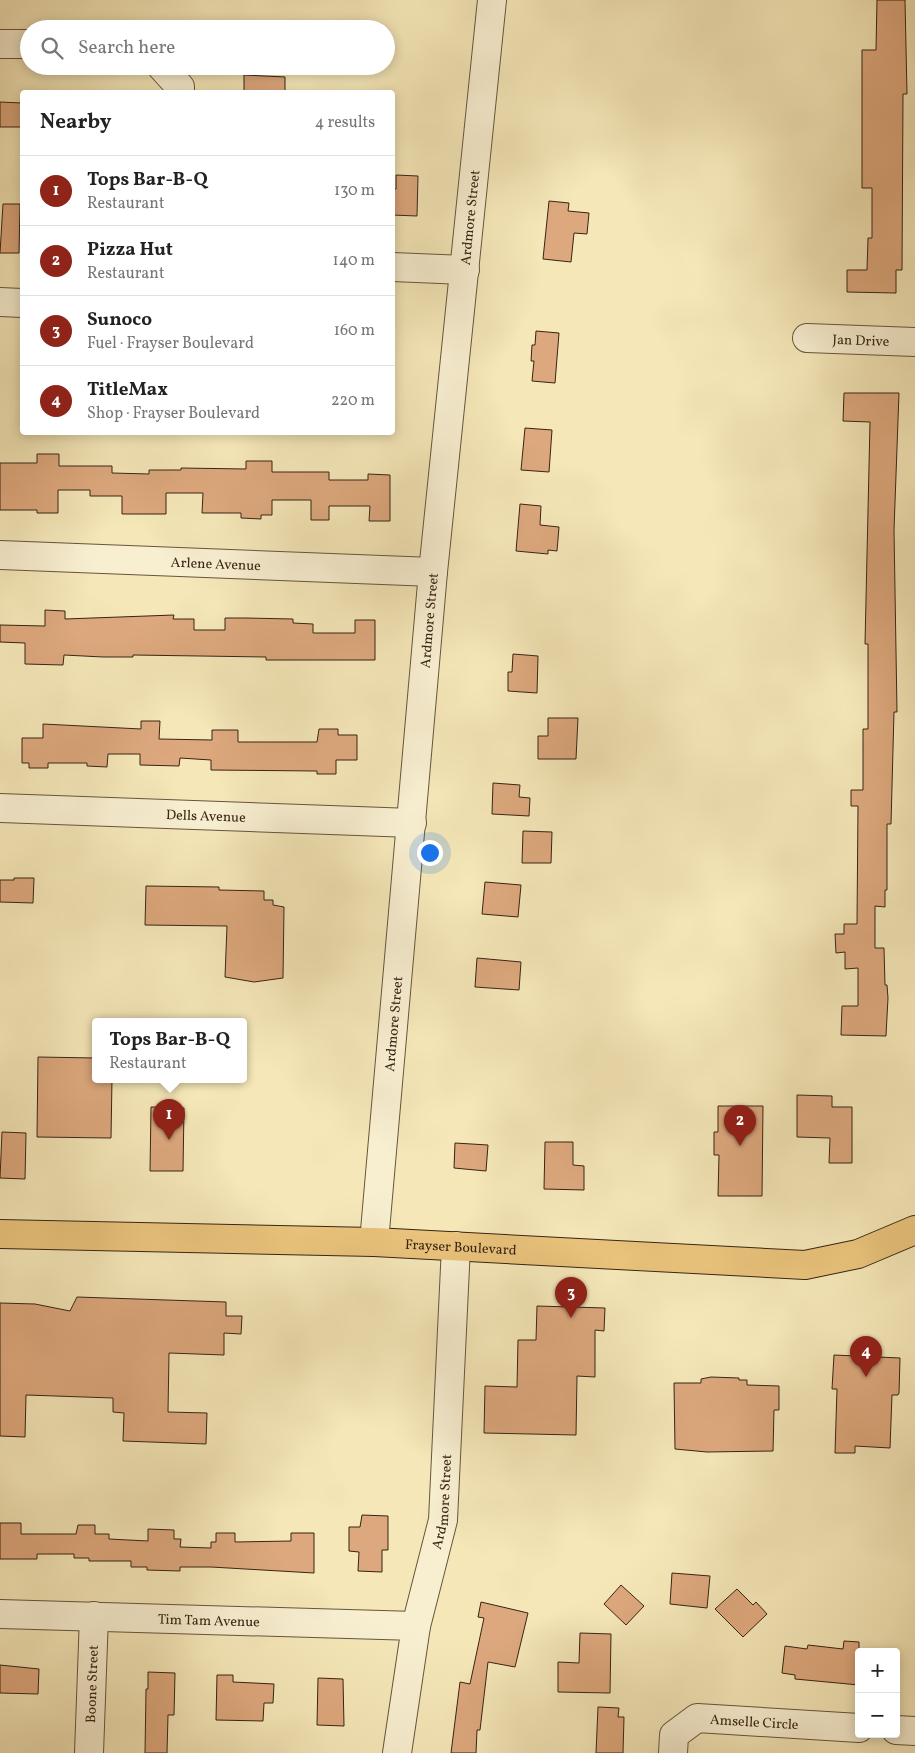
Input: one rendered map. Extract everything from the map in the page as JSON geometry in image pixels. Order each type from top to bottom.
[{"type":"main road","name":"Frayser Boulevard","points":[[0,1234],[374,1242],[805,1265],[858,1254],[915,1230]]},
{"type":"street","name":"Ardmore Street","points":[[374,1242],[433,572],[492,0]]},
{"type":"street","points":[[0,44],[20,44]]},
{"type":"street","points":[[169,75],[180,87],[180,90]]},
{"type":"street","points":[[395,268],[465,270]]},
{"type":"street","points":[[0,302],[20,302]]},
{"type":"street","name":"Jan Drive","points":[[807,338],[915,342]]},
{"type":"street","name":"Arlene Avenue","points":[[0,555],[433,572]]},
{"type":"street","name":"Dells Avenue","points":[[0,808],[412,823]]},
{"type":"street","name":"Ardmore Street","points":[[397,1753],[416,1626],[443,1520],[456,1246]]},
{"type":"street","name":"Tim Tam Avenue","points":[[0,1614],[416,1626]]},
{"type":"street","name":"Boone Street","points":[[90,1753],[94,1616]]},
{"type":"street","name":"Amselle Circle","points":[[673,1753],[674,1735],[697,1718],[855,1728]]},
{"type":"street","points":[[900,1730],[915,1731]]},
{"type":"building","points":[[877,0],[905,0],[907,94],[903,94],[902,270],[896,270],[896,293],[847,292],[847,270],[867,270],[868,238],[872,238],[872,188],[862,188],[862,50],[876,50]]},
{"type":"building","points":[[244,75],[285,77],[285,90],[244,90]]},
{"type":"building","points":[[0,102],[20,103],[20,127],[0,127]]},
{"type":"building","points":[[396,175],[418,176],[417,216],[395,215]]},
{"type":"building","points":[[549,201],[569,203],[568,211],[589,213],[587,234],[574,233],[571,262],[543,259]]},
{"type":"building","points":[[3,204],[20,204],[19,253],[0,253]]},
{"type":"building","points":[[536,331],[559,333],[555,383],[532,381],[534,361],[531,361],[532,345],[535,345]]},
{"type":"building","points":[[844,393],[899,393],[894,530],[897,712],[894,712],[891,824],[887,824],[887,890],[885,890],[885,907],[875,906],[875,948],[884,948],[885,985],[887,985],[888,998],[886,1036],[841,1035],[842,1006],[858,1006],[858,968],[845,969],[845,952],[836,953],[835,934],[844,934],[844,924],[857,924],[858,806],[851,806],[851,790],[863,790],[863,729],[868,729],[868,644],[865,644],[870,422],[843,421]]},
{"type":"building","points":[[525,428],[552,430],[549,472],[521,470]]},
{"type":"building","points":[[37,454],[59,454],[59,466],[112,466],[112,473],[149,474],[149,470],[181,470],[181,468],[246,469],[246,461],[272,461],[272,472],[329,472],[329,480],[368,480],[368,474],[390,475],[390,521],[369,521],[370,506],[329,506],[329,520],[311,520],[311,500],[272,500],[272,515],[261,515],[261,519],[241,518],[241,513],[202,513],[203,493],[166,493],[166,514],[122,514],[122,496],[90,496],[90,490],[58,490],[58,513],[37,513],[37,510],[0,510],[0,463],[37,463]]},
{"type":"building","points":[[520,504],[541,506],[540,525],[559,527],[557,551],[548,550],[548,554],[516,551]]},
{"type":"building","points":[[45,610],[65,611],[65,619],[174,615],[173,619],[194,619],[194,630],[225,630],[225,618],[245,618],[293,619],[293,623],[313,624],[313,633],[355,633],[355,620],[375,620],[375,660],[266,660],[266,657],[133,655],[133,657],[103,657],[64,655],[63,665],[25,664],[25,643],[0,642],[0,625],[45,626]]},
{"type":"building","points":[[513,654],[538,656],[537,693],[508,691],[508,672],[512,672]]},
{"type":"building","points":[[548,718],[578,718],[576,759],[538,759],[538,736],[548,736]]},
{"type":"building","points":[[141,721],[160,721],[159,739],[212,740],[212,730],[238,730],[238,742],[317,742],[319,729],[338,729],[338,735],[357,735],[357,760],[336,760],[336,774],[317,774],[317,771],[211,770],[211,760],[180,758],[179,766],[140,765],[140,754],[108,754],[107,767],[87,766],[87,763],[48,763],[48,768],[29,768],[29,763],[22,763],[22,738],[43,738],[43,724],[141,729]]},
{"type":"building","points":[[493,783],[520,785],[519,797],[530,798],[529,816],[492,814]]},
{"type":"building","points":[[523,831],[552,832],[551,863],[522,863]]},
{"type":"building","points":[[14,878],[34,878],[33,903],[0,902],[0,880],[14,880]]},
{"type":"building","points":[[485,882],[521,885],[518,917],[482,914]]},
{"type":"building","points":[[146,886],[219,887],[219,890],[264,891],[264,900],[273,900],[273,905],[284,907],[283,978],[254,982],[225,977],[227,926],[145,925]]},
{"type":"building","points":[[477,958],[521,962],[519,990],[475,987]]},
{"type":"building","points":[[38,1057],[92,1058],[92,1083],[112,1083],[111,1138],[37,1137]]},
{"type":"building","points":[[797,1095],[832,1096],[832,1107],[852,1107],[852,1163],[829,1163],[830,1138],[797,1137]]},
{"type":"building","points":[[718,1106],[763,1106],[762,1196],[718,1196],[719,1155],[714,1155],[714,1132],[718,1132]]},
{"type":"building","points":[[151,1107],[184,1108],[183,1171],[150,1171]]},
{"type":"building","points":[[2,1132],[26,1133],[25,1179],[0,1178]]},
{"type":"building","points":[[545,1142],[573,1142],[573,1165],[584,1166],[584,1190],[544,1189]]},
{"type":"building","points":[[455,1143],[488,1145],[486,1171],[454,1168]]},
{"type":"building","points":[[77,1297],[226,1302],[226,1316],[242,1316],[241,1334],[224,1333],[224,1355],[169,1353],[168,1412],[207,1413],[206,1444],[123,1441],[124,1413],[113,1412],[113,1398],[26,1395],[25,1437],[0,1436],[0,1303],[35,1304],[70,1311]]},
{"type":"building","points":[[537,1306],[605,1308],[604,1331],[595,1330],[595,1377],[577,1376],[576,1435],[484,1433],[485,1386],[517,1387],[518,1340],[536,1340]]},
{"type":"building","points":[[834,1355],[900,1358],[899,1393],[898,1395],[892,1395],[890,1448],[855,1446],[855,1453],[835,1453],[837,1389],[832,1389]]},
{"type":"building","points":[[711,1377],[739,1378],[739,1380],[747,1380],[747,1385],[779,1386],[779,1410],[774,1410],[773,1451],[707,1452],[675,1449],[674,1383],[701,1383],[701,1379]]},
{"type":"building","points":[[362,1515],[388,1516],[388,1550],[382,1550],[382,1572],[358,1571],[359,1552],[349,1551],[349,1527],[360,1527]]},
{"type":"building","points":[[0,1523],[21,1523],[21,1534],[76,1534],[78,1525],[95,1525],[95,1534],[109,1534],[109,1539],[148,1541],[148,1529],[174,1530],[174,1539],[181,1539],[180,1547],[211,1548],[211,1542],[216,1542],[216,1533],[235,1533],[235,1542],[291,1541],[291,1533],[314,1533],[314,1573],[211,1567],[180,1567],[180,1571],[147,1570],[147,1567],[131,1567],[131,1561],[89,1561],[89,1558],[74,1558],[74,1554],[37,1554],[37,1559],[0,1559]]},
{"type":"building","points":[[672,1573],[710,1576],[707,1608],[670,1604]]},
{"type":"building","points":[[621,1585],[644,1606],[626,1625],[604,1604]]},
{"type":"building","points":[[737,1589],[753,1605],[756,1602],[767,1614],[743,1637],[715,1609]]},
{"type":"building","points":[[481,1602],[528,1613],[515,1667],[488,1662],[480,1730],[477,1730],[476,1753],[451,1753],[460,1682],[470,1684],[484,1618],[478,1617]]},
{"type":"building","points":[[580,1633],[611,1634],[610,1693],[558,1692],[558,1662],[579,1663]]},
{"type":"building","points":[[844,1641],[859,1642],[859,1648],[855,1648],[855,1685],[795,1679],[795,1675],[782,1673],[785,1646],[807,1649],[808,1645],[843,1649]]},
{"type":"building","points":[[0,1665],[39,1669],[38,1694],[0,1693]]},
{"type":"building","points":[[148,1672],[175,1673],[174,1715],[168,1715],[167,1753],[145,1753]]},
{"type":"building","points":[[217,1675],[233,1675],[233,1682],[274,1684],[273,1703],[264,1703],[263,1721],[216,1720]]},
{"type":"building","points":[[318,1678],[343,1679],[344,1726],[317,1725]]},
{"type":"building","points":[[598,1707],[619,1708],[618,1717],[624,1717],[623,1753],[596,1753]]},
{"type":"place","name":"Tops Bar-B-Q","points":[[169,1140]]},
{"type":"place","name":"Pizza Hut","points":[[740,1146]]},
{"type":"place","name":"Sunoco","points":[[571,1318]]},
{"type":"place","name":"TitleMax","points":[[866,1377]]}]
